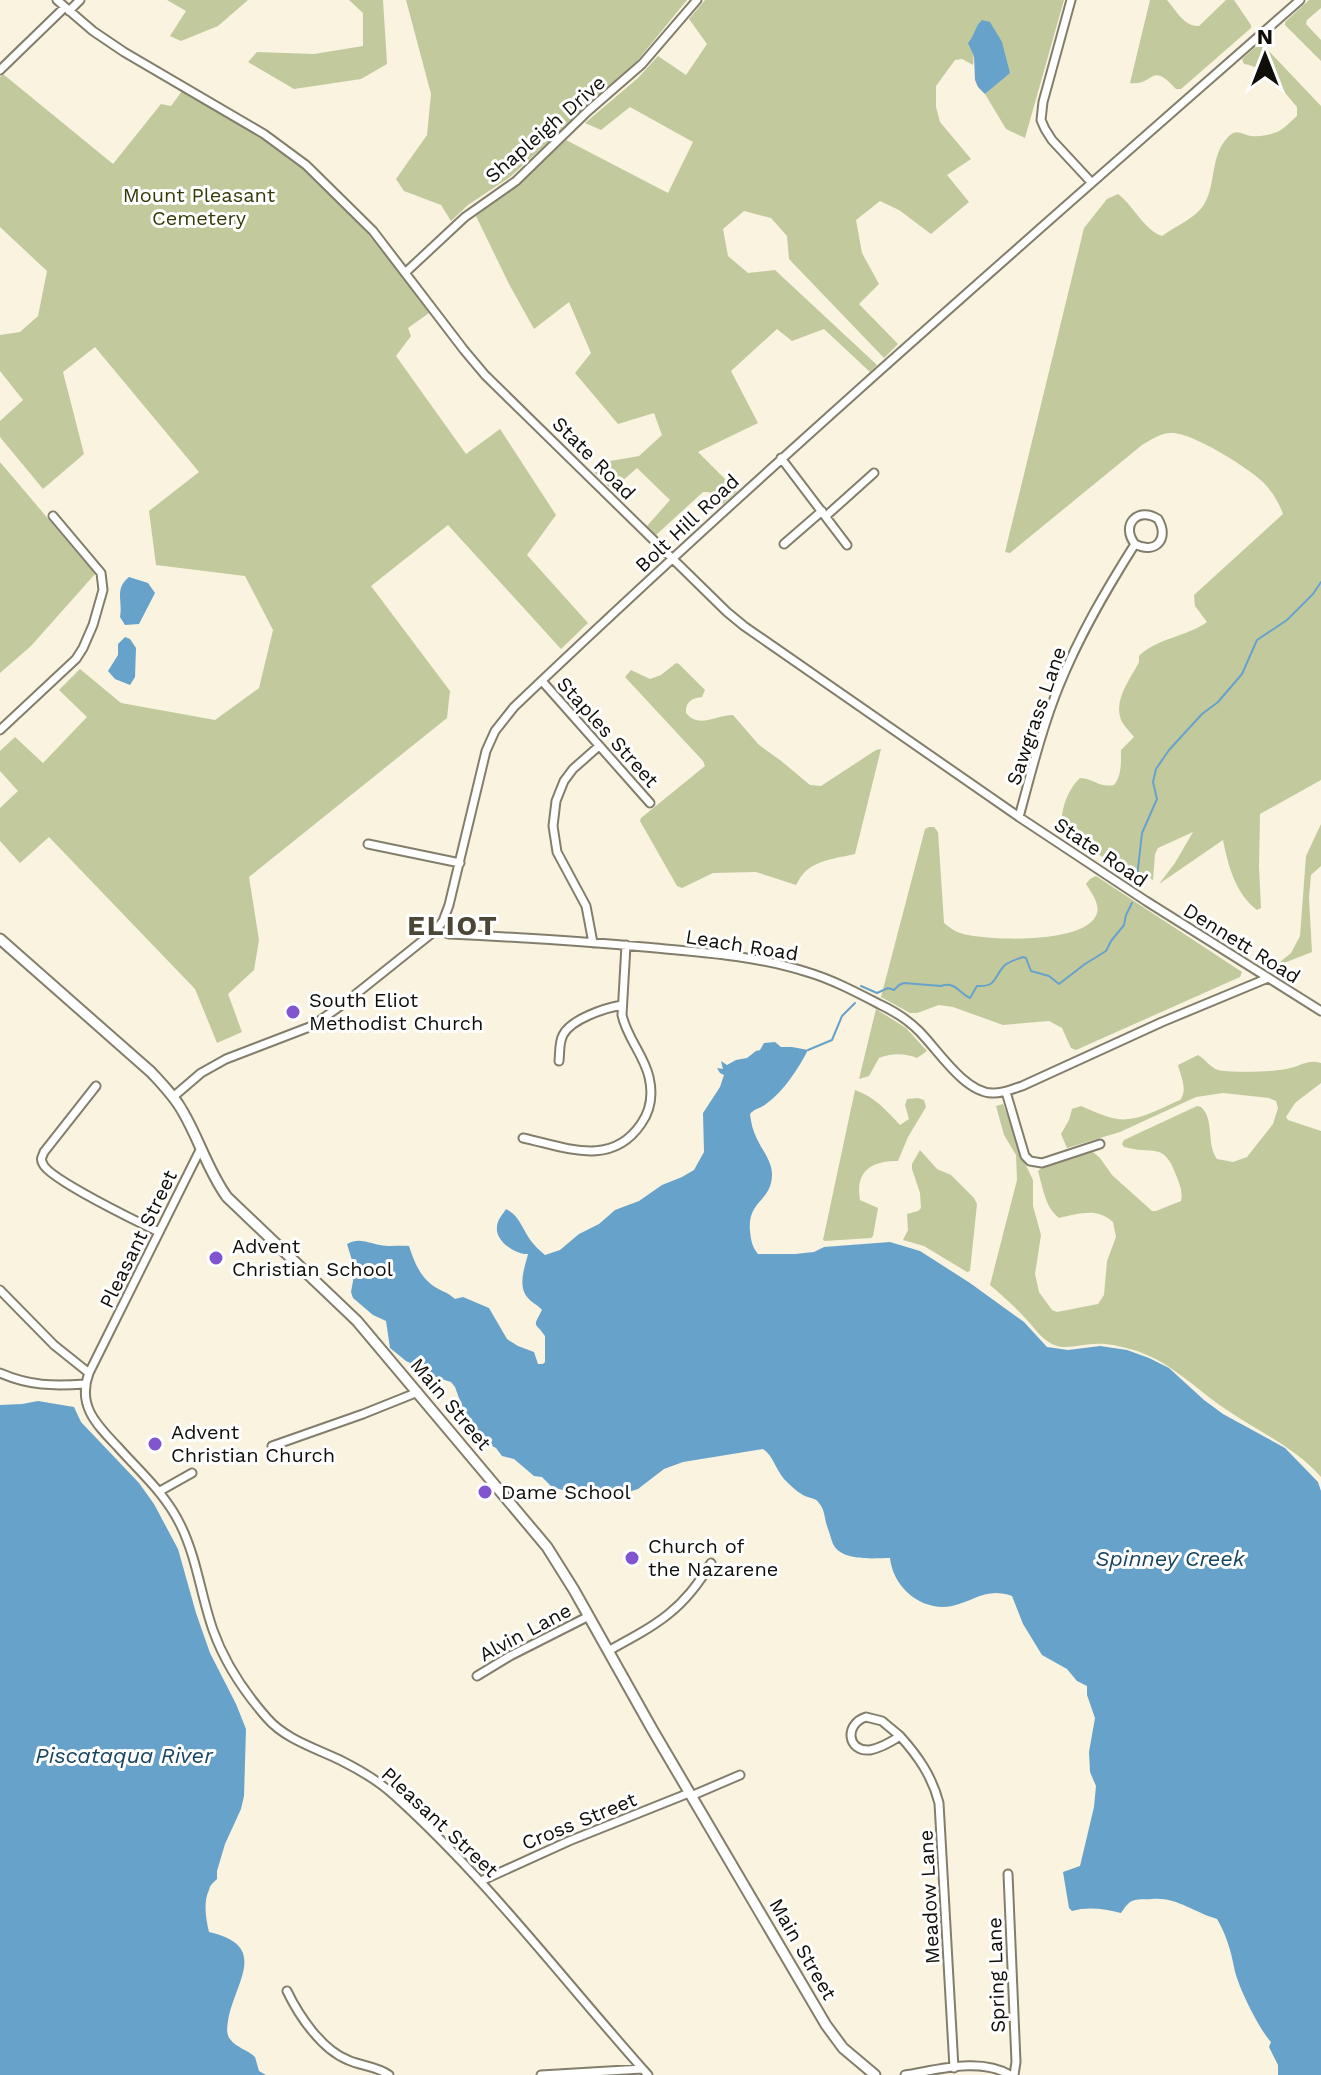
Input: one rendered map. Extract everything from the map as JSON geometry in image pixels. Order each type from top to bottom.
[{"type":"main road","name":"Main Street","points":[[0,939],[151,1072],[185,1114],[227,1197],[344,1307],[547,1547],[832,2034],[849,2054],[875,2075]]},
{"type":"street","name":"State Road","points":[[57,0],[124,52],[264,134],[327,184],[373,231],[485,375],[727,612],[761,639],[1019,817],[1146,901]]},
{"type":"street","points":[[0,70],[80,0]]},
{"type":"street","name":"Shapleigh Drive","points":[[406,272],[465,217],[516,181],[588,111],[633,73],[697,0]]},
{"type":"street","points":[[1071,0],[1043,102],[1041,120],[1052,140],[1091,182]]},
{"type":"street","name":"Bolt Hill Road","points":[[173,1097],[201,1073],[226,1059],[300,1031],[329,1015],[436,930],[447,913],[482,763],[490,741],[506,716],[781,458],[1300,0]]},
{"type":"street","points":[[781,458],[847,545]]},
{"type":"street","points":[[784,544],[874,473]]},
{"type":"street","name":"Sawgrass Lane","points":[[1146,514],[1158,519],[1163,532],[1158,544],[1145,548],[1135,544],[1129,534],[1133,520],[1146,514]]},
{"type":"street","points":[[0,730],[76,659],[88,638],[102,596],[104,584],[101,573],[53,516]]},
{"type":"street","name":"Sawgrass Lane","points":[[1019,817],[1040,739],[1058,688],[1088,622],[1135,544]]},
{"type":"street","name":"Staples Street","points":[[542,681],[650,803]]},
{"type":"street","points":[[593,943],[586,906],[557,852],[553,826],[556,801],[564,781],[599,746]]},
{"type":"street","points":[[368,844],[460,863]]},
{"type":"street","name":"Dennett Road","points":[[1146,901],[1321,1011]]},
{"type":"street","name":"Leach Road","points":[[436,930],[449,934],[728,955],[809,972],[901,1016],[974,1087],[991,1093],[1006,1092]]},
{"type":"street","points":[[523,1138],[582,1151],[601,1151],[622,1144],[639,1127],[649,1109],[651,1082],[625,1026],[622,1005],[626,945]]},
{"type":"street","points":[[1100,1144],[1042,1163],[1030,1161],[1025,1156],[1006,1092],[1268,978]]},
{"type":"street","points":[[559,1061],[560,1041],[568,1028],[602,1010],[622,1005]]},
{"type":"street","points":[[96,1086],[44,1152],[41,1159],[43,1164],[58,1179],[159,1232]]},
{"type":"street","name":"Pleasant Street","points":[[201,1148],[89,1373],[85,1384],[85,1403],[95,1421],[160,1491],[174,1512],[187,1539],[218,1642],[264,1715],[289,1737],[356,1769],[383,1786],[481,1881],[645,2072]]},
{"type":"street","points":[[0,1290],[54,1345],[89,1373]]},
{"type":"street","points":[[0,1373],[39,1385],[85,1384]]},
{"type":"street","points":[[272,1446],[418,1392]]},
{"type":"street","points":[[160,1491],[192,1473]]},
{"type":"street","points":[[608,1651],[655,1626],[673,1612],[711,1563]]},
{"type":"street","name":"Alvin Lane","points":[[477,1676],[589,1616]]},
{"type":"street","name":"Meadow Lane","points":[[900,1736],[873,1749],[862,1749],[853,1742],[851,1729],[859,1719],[873,1718],[887,1724],[900,1736],[934,1785],[939,1803],[954,2068]]},
{"type":"street","name":"Cross Street","points":[[481,1881],[569,1841],[740,1775]]},
{"type":"street","name":"Spring Lane","points":[[1008,1874],[1016,2062],[1012,2075]]},
{"type":"street","points":[[287,1991],[325,2045],[349,2061],[389,2075]]},
{"type":"street","points":[[905,2075],[954,2068],[992,2068],[1012,2075]]},
{"type":"street","points":[[541,2075],[645,2072]]},
{"type":"green space","points":[[167,0],[248,0],[218,26],[181,41],[170,36],[186,11]]},
{"type":"green space","points":[[349,0],[383,0],[387,64],[361,79],[294,89],[248,62],[257,52],[314,54],[363,46],[363,13]]},
{"type":"green space","points":[[406,0],[687,0],[637,61],[510,177],[468,205],[451,221],[441,205],[404,191],[396,179],[427,135],[431,94]]},
{"type":"green space","points":[[705,0],[1064,0],[1025,138],[1006,129],[985,94],[1001,80],[976,29],[973,65],[962,59],[955,60],[936,86],[940,122],[971,159],[947,175],[969,202],[931,234],[899,210],[880,201],[856,220],[862,253],[879,284],[859,304],[898,344],[884,358],[789,259],[787,236],[771,218],[744,211],[723,229],[728,256],[748,273],[775,270],[877,365],[870,372],[824,329],[792,341],[777,329],[731,371],[758,423],[698,452],[737,491],[723,504],[709,492],[703,492],[656,535],[647,526],[670,500],[637,468],[612,490],[592,470],[599,463],[639,456],[662,435],[654,413],[618,424],[575,373],[591,353],[569,302],[534,329],[476,216],[515,187],[566,140],[668,193],[693,142],[630,107],[601,130],[585,123],[638,78],[658,56],[686,75],[707,44],[689,19]]},
{"type":"green space","points":[[1150,0],[1167,0],[1185,21],[1199,26],[1226,0],[1234,0],[1251,28],[1181,89],[1176,89],[1157,75],[1130,83]]},
{"type":"green space","points":[[1309,0],[1321,0],[1321,8],[1306,24],[1321,40],[1321,61],[1285,25]]},
{"type":"green space","points":[[1259,44],[1321,106],[1321,780],[1260,814],[1261,908],[1257,910],[1238,887],[1223,840],[1159,884],[1193,832],[1158,848],[1153,880],[1146,875],[1144,880],[1119,869],[1062,828],[1062,821],[1068,795],[1080,778],[1104,785],[1114,785],[1117,781],[1121,750],[1134,737],[1122,722],[1119,706],[1139,656],[1154,645],[1207,622],[1195,606],[1194,595],[1283,514],[1272,493],[1256,476],[1219,452],[1191,438],[1167,433],[1142,445],[1010,553],[1005,552],[1084,228],[1107,199],[1118,194],[1150,228],[1162,236],[1203,206],[1218,152],[1229,136],[1238,132],[1255,136],[1271,134],[1297,116],[1297,107],[1274,81],[1253,66],[1244,64],[1242,59]]},
{"type":"green space","name":"Mount Pleasant Cemetery","points":[[3,74],[113,164],[161,104],[171,106],[182,91],[269,142],[334,196],[368,233],[429,313],[408,328],[411,336],[396,356],[466,454],[500,429],[556,515],[527,555],[588,623],[561,649],[448,525],[371,586],[450,691],[447,718],[249,877],[259,940],[254,970],[228,994],[242,1032],[217,1043],[195,989],[49,837],[20,863],[0,841],[0,808],[18,791],[0,771],[0,751],[15,737],[43,763],[87,717],[59,690],[80,669],[121,703],[215,720],[259,688],[273,630],[245,576],[156,565],[149,511],[199,472],[95,347],[63,372],[84,454],[43,489],[0,437],[0,421],[23,400],[0,371],[0,335],[20,332],[38,316],[47,271],[0,227],[0,77]]},
{"type":"green space","points":[[0,462],[95,574],[31,646],[0,673]]},
{"type":"green space","points":[[676,663],[705,690],[702,697],[688,703],[686,713],[691,718],[702,721],[733,715],[759,745],[810,785],[821,786],[881,749],[855,854],[827,860],[808,869],[796,885],[756,872],[713,873],[682,888],[677,886],[640,821],[705,766],[625,677],[631,670],[650,679]]},
{"type":"green space","points":[[1321,824],[1321,866],[1311,875],[1309,898],[1312,952],[1280,962],[1291,953],[1300,936],[1306,856]]},
{"type":"green space","points":[[934,827],[938,832],[944,923],[960,933],[1012,939],[1056,936],[1075,931],[1090,923],[1097,913],[1096,902],[1086,884],[1096,876],[1242,972],[1240,977],[1076,1050],[1071,1048],[1062,1028],[1049,1021],[1003,1025],[939,1005],[910,1013],[881,997],[925,829]]},
{"type":"green space","points":[[876,1009],[906,1028],[927,1051],[917,1058],[898,1054],[879,1058],[869,1076],[859,1079]]},
{"type":"green space","points":[[1198,1055],[1215,1069],[1232,1072],[1276,1070],[1309,1062],[1321,1063],[1321,1083],[1295,1103],[1286,1117],[1321,1131],[1321,1477],[1289,1449],[1157,1360],[1112,1345],[1062,1347],[1048,1342],[990,1285],[1017,1180],[1016,1155],[1004,1135],[996,1106],[1003,1104],[1033,1180],[1033,1206],[1041,1235],[1035,1274],[1039,1292],[1057,1312],[1098,1304],[1104,1295],[1107,1261],[1116,1237],[1113,1222],[1094,1213],[1059,1218],[1048,1203],[1038,1171],[1093,1152],[1112,1175],[1152,1211],[1181,1201],[1180,1185],[1167,1157],[1156,1151],[1124,1147],[1122,1144],[1124,1140],[1197,1106],[1208,1118],[1217,1159],[1233,1162],[1247,1157],[1273,1124],[1278,1108],[1276,1101],[1223,1093],[1196,1097],[1120,1132],[1067,1148],[1061,1134],[1072,1109],[1081,1106],[1121,1119],[1155,1111],[1180,1100],[1184,1088],[1178,1065]]},
{"type":"green space","points":[[855,1090],[874,1100],[900,1125],[909,1119],[905,1105],[907,1099],[924,1100],[926,1107],[898,1161],[873,1166],[860,1182],[860,1200],[878,1208],[873,1236],[825,1241],[823,1240]]},
{"type":"green space","points":[[920,1150],[937,1169],[951,1175],[977,1204],[970,1271],[924,1246],[903,1240],[908,1230],[907,1214],[921,1208],[912,1169]]},
{"type":"water","points":[[982,20],[990,22],[1002,42],[1010,73],[985,94],[975,80],[974,56],[968,43]]},
{"type":"water","points":[[129,577],[148,583],[155,593],[139,624],[125,625],[120,617],[120,591]]},
{"type":"water","points":[[125,637],[136,648],[135,677],[130,685],[115,679],[108,671],[118,655],[118,644]]},
{"type":"water","name":"Spinney Creek","points":[[775,1042],[781,1047],[808,1050],[779,1093],[750,1114],[754,1133],[772,1169],[771,1183],[750,1221],[751,1240],[758,1254],[795,1254],[814,1252],[824,1247],[890,1242],[920,1251],[1024,1322],[1047,1347],[1068,1350],[1100,1346],[1127,1350],[1169,1368],[1223,1414],[1285,1448],[1318,1482],[1321,1491],[1321,2075],[1278,2075],[1278,2065],[1269,2047],[1271,2042],[1244,1995],[1217,1919],[1161,1899],[1134,1900],[1121,1913],[1096,1909],[1072,1911],[1069,1908],[1063,1872],[1080,1866],[1094,1807],[1096,1786],[1090,1772],[1089,1752],[1095,1718],[1087,1686],[1077,1681],[1067,1669],[1042,1655],[1023,1624],[1012,1596],[988,1594],[941,1607],[920,1601],[903,1588],[892,1569],[890,1558],[859,1558],[837,1550],[821,1506],[789,1483],[763,1449],[683,1462],[664,1469],[638,1489],[619,1495],[570,1492],[552,1487],[542,1477],[534,1476],[514,1459],[502,1456],[496,1448],[486,1443],[467,1420],[451,1382],[429,1375],[390,1348],[386,1321],[373,1315],[353,1298],[351,1292],[355,1270],[347,1244],[360,1241],[384,1246],[409,1246],[427,1281],[455,1299],[463,1297],[489,1308],[507,1339],[534,1352],[538,1364],[543,1364],[545,1336],[536,1323],[542,1310],[528,1298],[523,1288],[528,1254],[507,1246],[497,1232],[498,1222],[506,1209],[515,1215],[531,1241],[545,1255],[560,1250],[615,1210],[639,1201],[662,1185],[694,1170],[704,1152],[703,1113],[724,1075],[717,1068],[723,1069],[721,1061],[727,1065],[747,1058],[760,1050],[764,1043]]},
{"type":"water","name":"Piscataqua River","points":[[38,1401],[74,1407],[81,1422],[139,1483],[154,1504],[178,1549],[210,1653],[246,1729],[244,1796],[225,1844],[217,1879],[207,1895],[206,1911],[209,1932],[228,1938],[239,1946],[244,1956],[244,1968],[228,2021],[228,2035],[235,2044],[255,2057],[259,2071],[266,2075],[0,2075],[0,1405]]},
{"type":"waterway","name":"Spinney Creek","points":[[1136,886],[1142,833],[1157,799],[1153,782],[1156,769],[1169,750],[1242,674],[1257,640],[1287,620],[1321,582]]},
{"type":"waterway","name":"Spinney Creek","points":[[861,986],[877,993],[888,988],[894,990],[904,983],[950,985],[970,998],[977,986],[991,983],[1006,965],[1023,957],[1031,971],[1049,976],[1059,984],[1106,951],[1124,925],[1132,903]]},
{"type":"waterway","name":"Spinney Creek","points":[[808,1050],[832,1040],[842,1016],[855,1003]]},
{"type":"place","name":"South Eliot Methodist Church","points":[[293,1012]]},
{"type":"place","name":"Advent Christian School","points":[[216,1258]]},
{"type":"place","name":"Advent Christian Church","points":[[155,1444]]},
{"type":"place","name":"Dame School","points":[[485,1492]]},
{"type":"place","name":"Church of the Nazarene","points":[[632,1558]]},
{"type":"district","name":"ELIOT","points":[[453,925]]}]
